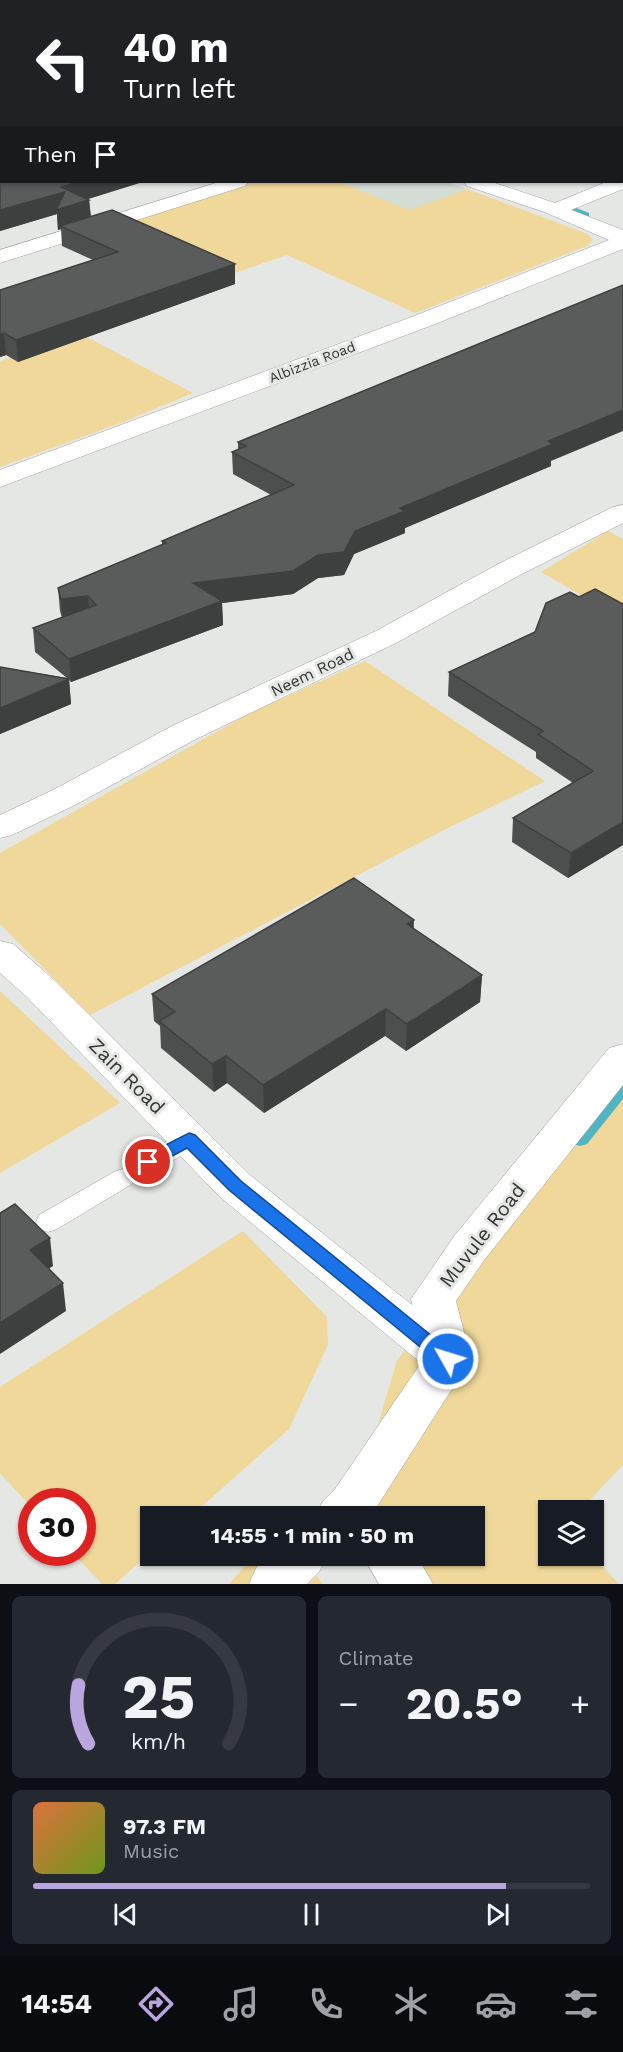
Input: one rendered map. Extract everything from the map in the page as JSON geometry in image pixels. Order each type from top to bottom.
[{"type":"street","points":[[0,257],[235,183]]},
{"type":"street","points":[[477,183],[556,210],[623,240]]},
{"type":"street","points":[[556,210],[617,183]]},
{"type":"street","name":"Albizzia Road","points":[[0,479],[404,327],[623,240]]},
{"type":"street","name":"Neem Road","points":[[0,828],[65,797],[183,733],[386,637],[510,569],[623,513]]},
{"type":"street","name":"Zain Road","points":[[0,953],[40,987],[235,1186],[448,1359]]},
{"type":"street","name":"Muvule Road","points":[[448,1359],[433,1299],[470,1247],[623,1058]]},
{"type":"street","points":[[355,1506],[448,1359]]},
{"type":"street","points":[[274,1584],[292,1566]]},
{"type":"street","points":[[395,1566],[408,1584]]},
{"type":"lane","points":[[148,1162],[189,1139]]},
{"type":"lane","points":[[48,1221],[123,1178]]},
{"type":"shaded area","points":[[247,183],[342,183],[409,210],[467,189],[588,234],[593,240],[587,246],[415,313],[287,255],[220,278],[113,227]]},
{"type":"shaded area","points":[[341,183],[450,183],[467,189],[409,211]]},
{"type":"shaded area","points":[[83,335],[193,393],[123,422],[0,467],[0,361]]},
{"type":"shaded area","points":[[608,531],[623,539],[623,619],[541,572]]},
{"type":"shaded area","points":[[365,661],[545,781],[446,829],[90,1015],[0,924],[0,853],[250,713]]},
{"type":"shaded area","points":[[0,991],[120,1103],[0,1173]]},
{"type":"shaded area","points":[[623,1087],[623,1465],[590,1500],[538,1500],[538,1566],[602,1566],[619,1584],[388,1584],[372,1566],[485,1566],[485,1506],[370,1506],[372,1445],[397,1360]]},
{"type":"shaded area","points":[[243,1231],[327,1317],[328,1345],[289,1429],[202,1506],[140,1506],[140,1562],[115,1584],[102,1584],[85,1566],[96,1566],[96,1488],[18,1488],[18,1493],[0,1473],[0,1387]]},
{"type":"shaded area","points":[[245,1566],[308,1566],[323,1584],[229,1584]]},
{"type":"building","points":[[0,183],[76,183],[61,187],[89,200],[56,210],[65,192],[0,210]]},
{"type":"building","points":[[112,210],[235,264],[16,340],[4,333],[0,335],[0,290],[118,252],[60,226]]},
{"type":"building","points":[[623,285],[623,410],[548,441],[553,444],[400,508],[405,511],[355,531],[344,552],[318,555],[293,571],[193,583],[222,601],[69,659],[33,628],[96,605],[88,596],[61,599],[58,588],[166,543],[162,541],[294,485],[232,452],[246,446],[238,442]]},
{"type":"building","points":[[595,589],[623,604],[623,822],[571,853],[513,818],[593,771],[538,734],[543,731],[449,672],[535,632],[546,603],[570,592],[579,597]]},
{"type":"building","points":[[0,667],[69,679],[0,708]]},
{"type":"building","points":[[354,878],[414,920],[407,924],[482,975],[407,1024],[386,1009],[263,1085],[226,1056],[212,1064],[159,1021],[175,1012],[152,994]]},
{"type":"building","points":[[15,1204],[50,1238],[30,1250],[63,1283],[0,1323],[0,1213]]},
{"type":"waterway","points":[[579,201],[566,207],[586,215]]},
{"type":"waterway","points":[[580,1139],[623,1087]]},
{"type":"route","points":[[148,1162],[189,1139],[235,1186],[448,1359]]}]
